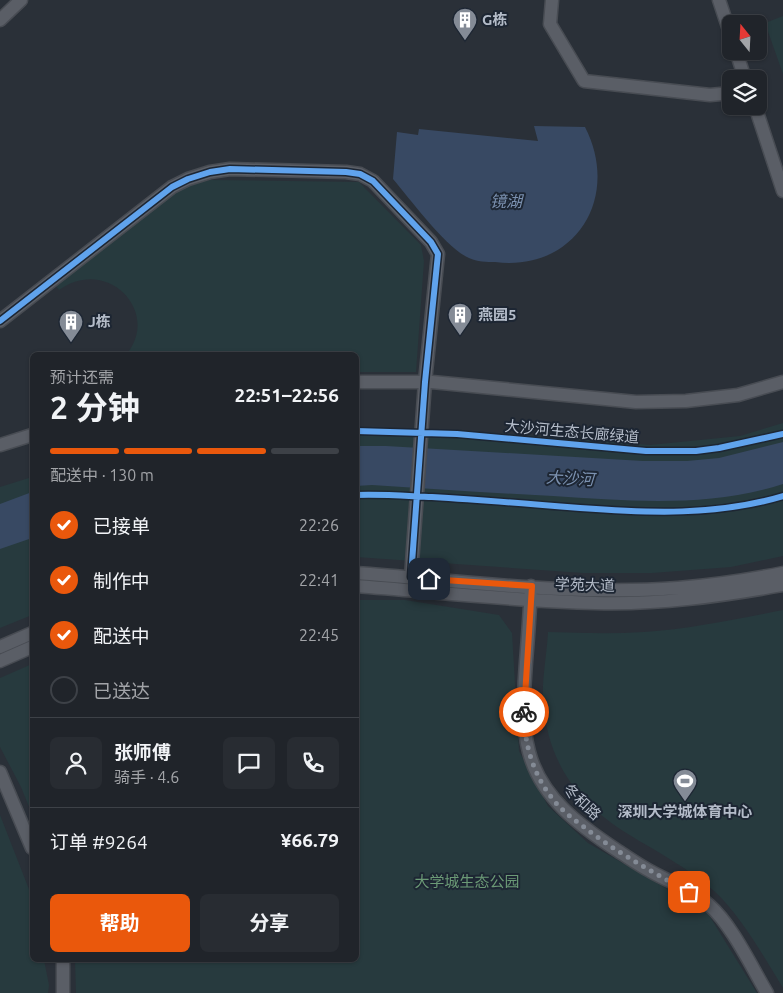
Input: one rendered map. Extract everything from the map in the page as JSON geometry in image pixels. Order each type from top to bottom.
[{"type":"street","points":[[0,20],[21,0]]},
{"type":"street","points":[[552,0],[550,24],[584,81],[710,95],[722,94]]},
{"type":"street","points":[[719,0],[724,15]]},
{"type":"street","points":[[758,115],[783,192]]},
{"type":"street","points":[[0,320],[172,187],[188,179],[210,172],[230,170],[346,172],[360,174],[372,181],[431,242],[438,254],[422,410],[411,577]]},
{"type":"street","points":[[359,382],[432,382],[636,402],[686,401],[738,395],[783,382]]},
{"type":"street","points":[[0,445],[30,436]]},
{"type":"street","name":"学苑大道","points":[[359,573],[411,577],[595,603],[664,601],[706,597],[783,585]]},
{"type":"street","name":"学苑大道","points":[[359,586],[531,593],[677,588],[725,583],[783,573]]},
{"type":"street","name":"冬和路","points":[[531,593],[524,719],[529,753],[551,797],[562,810],[597,838],[647,870],[709,904],[726,924],[767,993]]},
{"type":"street","points":[[0,647],[30,634]]},
{"type":"street","points":[[0,661],[30,648]]},
{"type":"street","points":[[0,772],[30,843]]},
{"type":"street","points":[[63,962],[64,993]]},
{"type":"green space","points":[[783,16],[783,74],[768,32],[768,22]]},
{"type":"green space","points":[[210,180],[359,182],[421,245],[424,261],[416,372],[359,372],[359,352],[128,352],[135,338],[137,322],[133,306],[124,293],[111,284],[95,279],[77,281],[59,290],[55,285],[170,194],[191,184]]},
{"type":"green space","points":[[783,423],[783,556],[731,567],[652,573],[583,573],[359,557],[359,428],[485,432],[650,445],[740,436]]},
{"type":"green space","points":[[30,478],[30,616],[0,628],[0,487]]},
{"type":"green space","name":"大学城生态公园","points":[[359,600],[405,600],[499,615],[512,633],[519,751],[548,806],[588,843],[707,912],[757,993],[76,993],[75,962],[359,962]]},
{"type":"green space","name":"深圳大学城体育中心","points":[[783,610],[783,988],[742,923],[713,890],[682,867],[610,822],[579,794],[558,761],[551,742],[546,721],[543,691],[548,632],[632,633],[661,631]]},
{"type":"green space","points":[[30,665],[30,809],[21,787],[0,747],[0,678]]},
{"type":"green space","points":[[0,815],[30,892],[30,962],[44,962],[49,985],[48,993],[0,993]]},
{"type":"water","name":"镜湖","points":[[534,126],[585,127],[595,153],[598,179],[594,203],[584,224],[569,242],[548,255],[524,262],[485,262],[469,258],[450,245],[393,179],[397,132],[418,135],[419,129],[538,141]]},
{"type":"water","name":"大沙河","points":[[783,442],[783,484],[727,497],[669,501],[611,500],[372,485],[359,486],[359,446],[643,461],[687,461],[719,458]]},
{"type":"water","points":[[30,493],[30,539],[0,549],[0,504]]},
{"type":"cycle path","points":[[0,321],[172,187],[188,179],[210,172],[230,169],[346,172],[360,174],[373,181],[431,242],[438,254],[425,382],[411,577]]},
{"type":"cycle path","name":"大沙河生态长廊绿道","points":[[359,431],[457,434],[646,451],[696,451],[783,434]]},
{"type":"cycle path","points":[[359,495],[432,497],[657,512],[733,507],[783,496]]},
{"type":"way so far","points":[[524,712],[529,753],[534,766],[551,797],[562,810],[597,838],[647,870],[689,892]]},
{"type":"place","name":"G栋","points":[[465,41]]},
{"type":"place","name":"燕园5","points":[[460,336]]},
{"type":"place","name":"J栋","points":[[71,343]]},
{"type":"place","name":"深圳大学城体育中心","points":[[685,802]]},
{"type":"route","points":[[429,579],[532,586],[524,712]]}]
